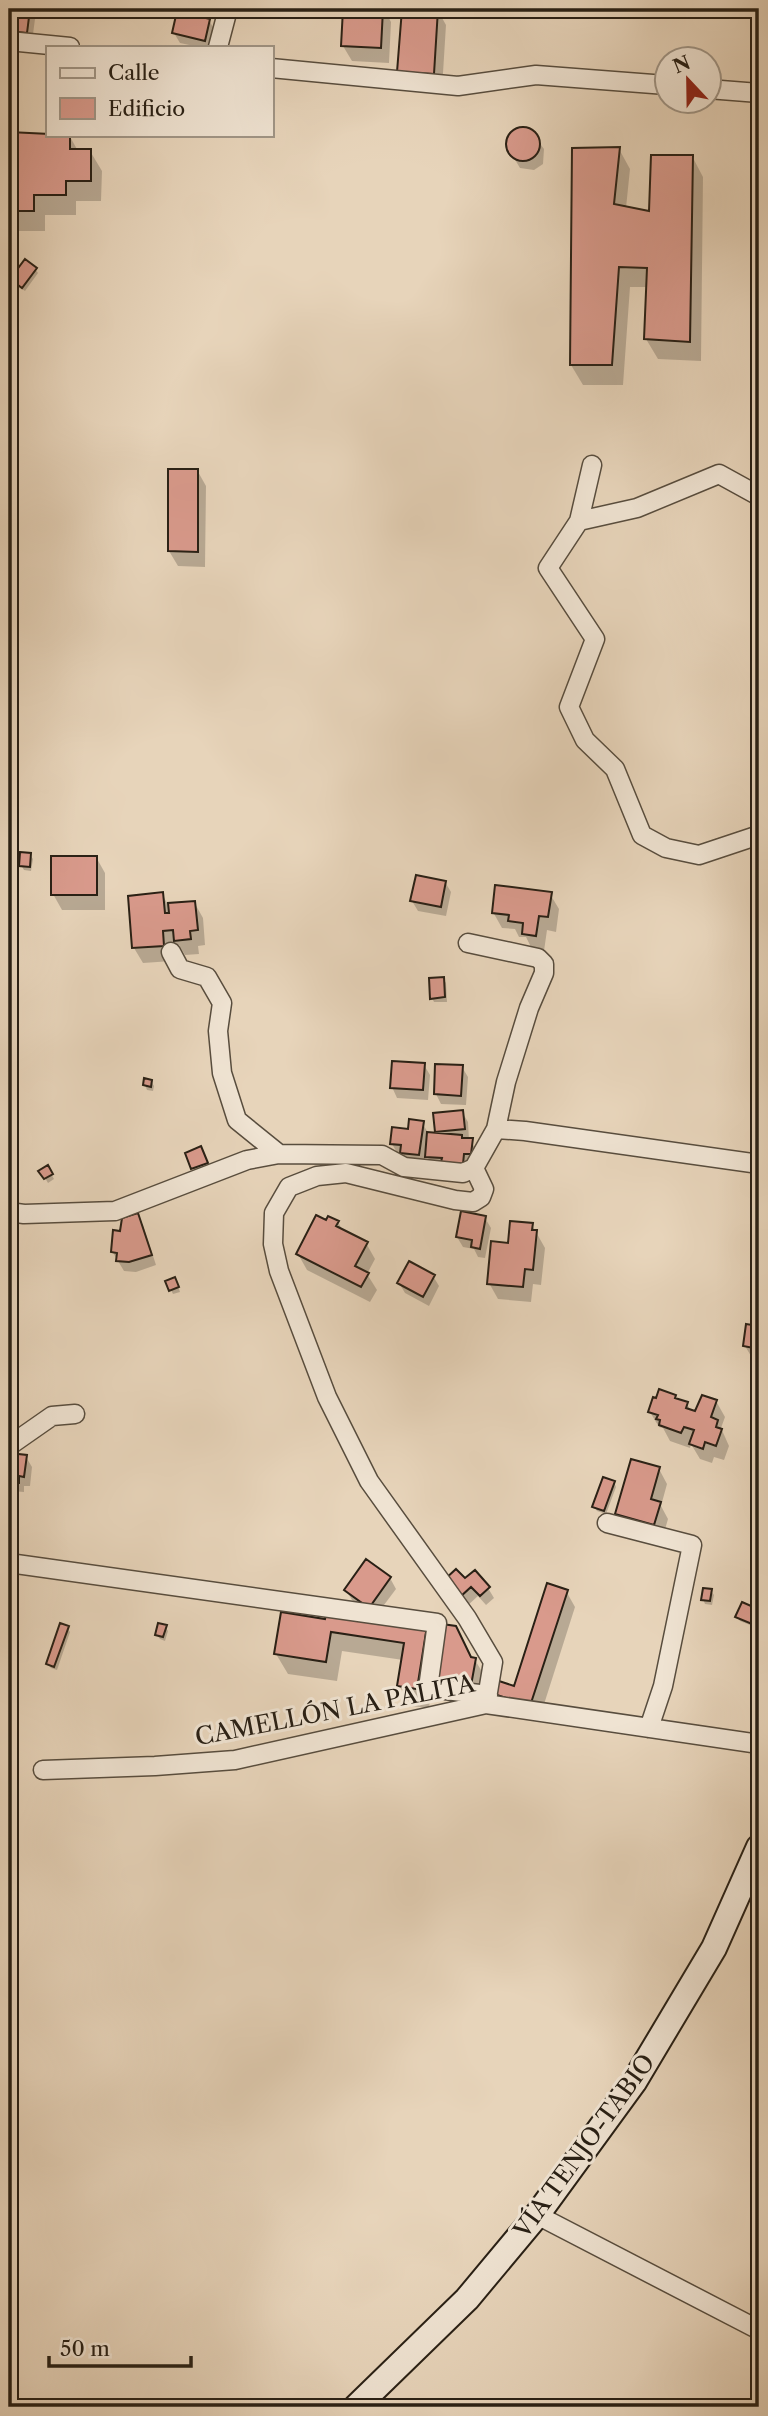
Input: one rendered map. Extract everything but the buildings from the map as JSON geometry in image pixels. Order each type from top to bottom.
[{"type":"main road","name":"VÍA TENJO-TABIO","points":[[356,2407],[467,2299],[537,2215],[641,2070],[714,1948],[759,1847]]},
{"type":"street","points":[[218,46],[228,9]]},
{"type":"street","points":[[9,41],[60,46]]},
{"type":"street","points":[[273,68],[458,86],[536,75],[652,84]]},
{"type":"street","points":[[722,90],[759,93]]},
{"type":"street","points":[[592,465],[579,521],[548,568],[595,639],[569,707],[584,740],[615,769],[642,835],[666,848],[699,855],[759,835]]},
{"type":"street","points":[[579,521],[637,508],[719,474],[759,496]]},
{"type":"street","points":[[9,1212],[24,1214],[115,1211],[247,1160],[279,1154],[382,1155],[404,1167],[463,1173],[474,1168],[496,1129],[506,1082],[529,1008],[544,973],[544,964],[537,958],[468,943]]},
{"type":"street","points":[[171,952],[180,970],[207,978],[222,1003],[218,1031],[222,1073],[237,1120],[279,1154]]},
{"type":"street","points":[[496,1129],[759,1164]]},
{"type":"street","points":[[9,1563],[436,1623],[428,1688],[487,1700],[493,1662],[467,1618],[369,1481],[327,1397],[279,1271],[273,1244],[274,1213],[289,1187],[317,1176],[346,1173],[473,1202],[481,1197],[484,1189],[474,1168]]},
{"type":"street","points":[[9,1446],[52,1416],[75,1414]]},
{"type":"street","points":[[607,1523],[692,1545],[663,1686],[649,1728]]},
{"type":"street","name":"CAMELLÓN LA PALITA","points":[[43,1770],[235,1760],[487,1700],[759,1744]]},
{"type":"street","points":[[537,2215],[759,2330]]}]
